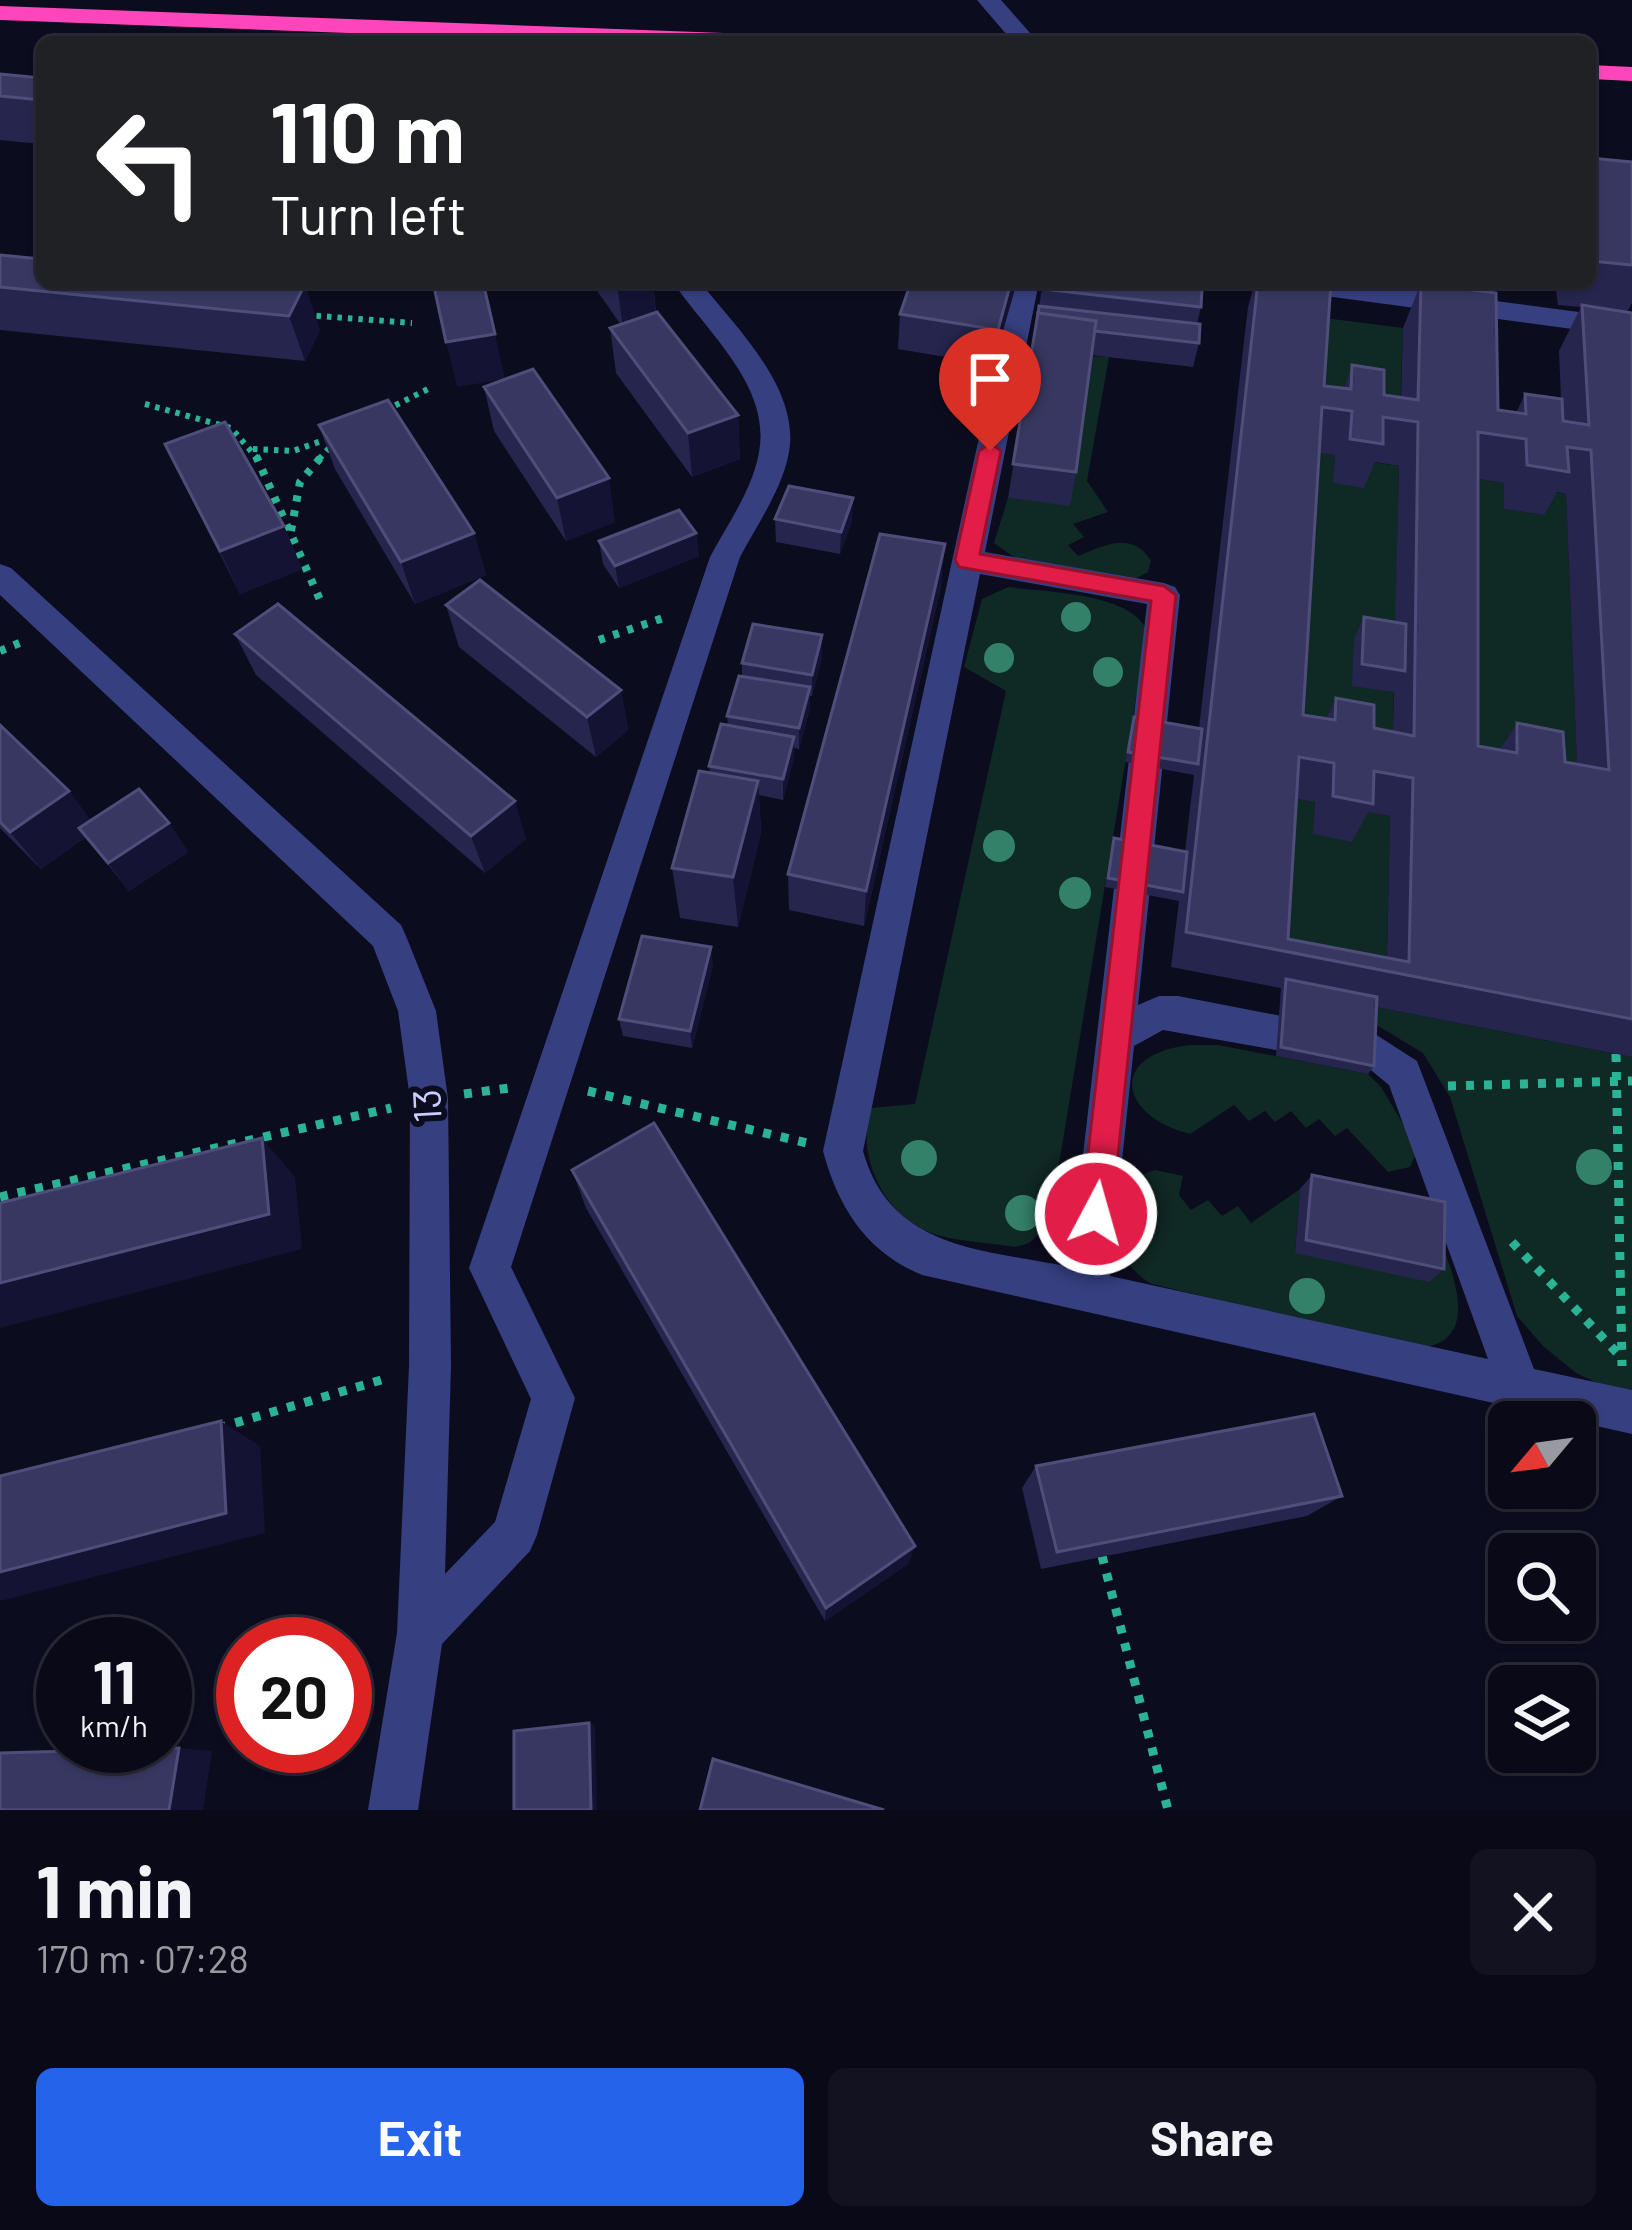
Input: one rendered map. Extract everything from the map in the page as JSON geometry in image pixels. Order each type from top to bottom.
[{"type":"highway","points":[[0,13],[397,36]]},
{"type":"highway","points":[[0,35],[36,36]]},
{"type":"highway","points":[[1596,72],[1632,74]]},
{"type":"highway","points":[[1596,96],[1632,98]]},
{"type":"street","points":[[988,0],[1020,36]]},
{"type":"street","points":[[420,1633],[514,1535],[521,1512],[553,1398],[490,1268],[710,602],[776,442],[761,383],[690,288]]},
{"type":"street","points":[[1025,288],[843,1151],[850,1183],[866,1211],[891,1238],[922,1255],[1628,1411]]},
{"type":"street","points":[[1333,288],[1632,328]]},
{"type":"street","points":[[967,560],[1164,595],[1088,1291]]},
{"type":"street","name":"13","points":[[0,576],[388,936],[417,1011],[428,1099],[430,1366],[420,1633],[394,1810]]},
{"type":"street","points":[[1116,1036],[1159,1013],[1178,1013],[1375,1052],[1392,1062],[1410,1088],[1520,1388]]},
{"type":"path","points":[[299,314],[412,323]]},
{"type":"path","points":[[368,419],[428,389]]},
{"type":"path","points":[[145,404],[231,428],[253,449],[321,602]]},
{"type":"path","points":[[253,449],[275,454],[304,451],[335,439],[300,482],[291,532]]},
{"type":"path","points":[[599,640],[710,602]]},
{"type":"path","points":[[1616,1054],[1622,1358],[1628,1411]]},
{"type":"path","points":[[1616,1081],[1632,1090]]},
{"type":"path","points":[[1410,1088],[1632,1081]]},
{"type":"path","points":[[1449,1195],[1486,1216],[1632,1367]]},
{"type":"path","points":[[203,1432],[430,1366]]},
{"type":"path","points":[[1102,1556],[1168,1810]]},
{"type":"green space","points":[[1317,317],[1403,328],[1399,444],[1308,430]]},
{"type":"green space","points":[[1089,356],[1109,357],[1087,481],[1108,512],[1073,524],[1084,537],[1068,545],[1078,556],[1117,543],[1135,546],[1151,561],[1148,572],[1135,579],[1021,562],[994,543],[1008,498],[1070,505]]},
{"type":"green space","points":[[1306,451],[1335,455],[1334,483],[1364,487],[1365,461],[1399,466],[1392,775],[1285,755]]},
{"type":"green space","points":[[1457,476],[1504,483],[1505,509],[1543,515],[1543,490],[1566,494],[1579,809],[1453,785]]},
{"type":"green space","points":[[1008,587],[1107,602],[1139,618],[1147,631],[1049,1225],[1029,1243],[1015,1247],[943,1237],[907,1220],[883,1193],[867,1142],[871,1108],[915,1104],[1006,691],[964,667],[982,599]]},
{"type":"green space","points":[[1281,796],[1315,802],[1314,834],[1351,841],[1353,809],[1390,816],[1386,996],[1269,973]]},
{"type":"green space","points":[[1371,1006],[1632,1057],[1632,1399],[1576,1373],[1517,1316],[1450,1097],[1423,1053],[1370,1021]]},
{"type":"green space","points":[[1190,1045],[1218,1045],[1368,1074],[1381,1087],[1418,1149],[1410,1167],[1388,1172],[1347,1128],[1335,1136],[1319,1119],[1306,1128],[1291,1111],[1275,1122],[1265,1111],[1249,1121],[1234,1105],[1190,1134],[1166,1125],[1137,1100],[1132,1086],[1135,1072],[1145,1060]]},
{"type":"green space","points":[[1155,1170],[1183,1176],[1179,1195],[1191,1210],[1208,1200],[1222,1216],[1238,1206],[1251,1223],[1300,1189],[1295,1253],[1431,1216],[1457,1295],[1453,1330],[1440,1342],[1418,1348],[1152,1284],[1125,1258],[1115,1224],[1124,1191]]},
{"type":"building","points":[[0,74],[36,77],[36,99],[0,96]]},
{"type":"building","points":[[1596,159],[1632,162],[1632,265],[1596,262]]},
{"type":"building","points":[[0,255],[36,258],[36,288],[303,288],[289,316],[0,287]]},
{"type":"building","points":[[434,288],[484,288],[495,334],[446,342]]},
{"type":"building","points":[[909,288],[1009,288],[998,330],[900,314]]},
{"type":"building","points":[[1193,288],[1202,289],[1201,307],[1042,289]]},
{"type":"building","points":[[1257,288],[1331,288],[1324,386],[1351,389],[1352,365],[1384,370],[1384,395],[1418,400],[1421,288],[1496,293],[1498,410],[1526,414],[1525,394],[1562,399],[1563,421],[1589,425],[1582,305],[1632,313],[1632,1019],[1186,932]],"holes":[[[1322,407],[1352,411],[1350,439],[1383,444],[1383,417],[1418,422],[1414,736],[1374,728],[1374,705],[1336,698],[1335,720],[1303,715]],[[1478,432],[1526,439],[1527,465],[1569,472],[1567,447],[1591,450],[1609,770],[1565,762],[1563,732],[1517,723],[1517,753],[1478,746]],[[1299,757],[1334,763],[1333,796],[1373,804],[1374,771],[1413,778],[1409,962],[1288,939]]]},
{"type":"building","points":[[1039,306],[1200,324],[1199,343],[1094,331],[1096,321],[1038,313]]},
{"type":"building","points":[[657,312],[738,415],[688,433],[610,328]]},
{"type":"building","points":[[1038,313],[1096,321],[1076,472],[1013,464]]},
{"type":"building","points":[[533,369],[609,478],[557,498],[484,387]]},
{"type":"building","points":[[388,400],[474,533],[401,562],[319,425]]},
{"type":"building","points":[[225,422],[284,526],[220,551],[165,444]]},
{"type":"building","points":[[789,486],[853,498],[841,532],[775,519]]},
{"type":"building","points":[[679,510],[696,533],[615,566],[599,541]]},
{"type":"building","points":[[880,534],[945,544],[866,891],[788,874]]},
{"type":"building","points":[[480,580],[621,690],[587,717],[446,605]]},
{"type":"building","points":[[278,604],[515,801],[471,836],[235,634]]},
{"type":"building","points":[[1364,617],[1406,624],[1405,671],[1362,664]]},
{"type":"building","points":[[753,624],[822,635],[812,675],[742,663]]},
{"type":"building","points":[[739,676],[810,687],[799,728],[727,716]]},
{"type":"building","points":[[1134,717],[1202,729],[1198,764],[1128,752]]},
{"type":"building","points":[[721,724],[794,737],[783,779],[709,766]]},
{"type":"building","points":[[0,725],[69,791],[10,832],[0,822]]},
{"type":"building","points":[[699,771],[758,781],[733,877],[672,868]]},
{"type":"building","points":[[139,789],[169,823],[108,863],[79,828]]},
{"type":"building","points":[[1114,838],[1187,852],[1183,892],[1108,878]]},
{"type":"building","points":[[642,936],[711,947],[690,1031],[619,1019]]},
{"type":"building","points":[[1286,979],[1377,997],[1374,1066],[1281,1047]]},
{"type":"building","points":[[654,1123],[915,1546],[826,1608],[572,1170]]},
{"type":"building","points":[[262,1138],[269,1214],[0,1283],[0,1203]]},
{"type":"building","points":[[1312,1175],[1445,1202],[1444,1269],[1306,1240]]},
{"type":"building","points":[[1314,1414],[1342,1496],[1057,1552],[1036,1466]]},
{"type":"building","points":[[221,1421],[226,1513],[0,1572],[0,1476]]},
{"type":"building","points":[[589,1723],[591,1810],[514,1810],[514,1731]]},
{"type":"building","points":[[36,1752],[36,1773],[175,1773],[169,1810],[0,1810],[0,1753]]},
{"type":"building","points":[[713,1759],[884,1810],[700,1810]]},
{"type":"route","points":[[990,451],[967,560],[1164,595],[1096,1214]]}]
